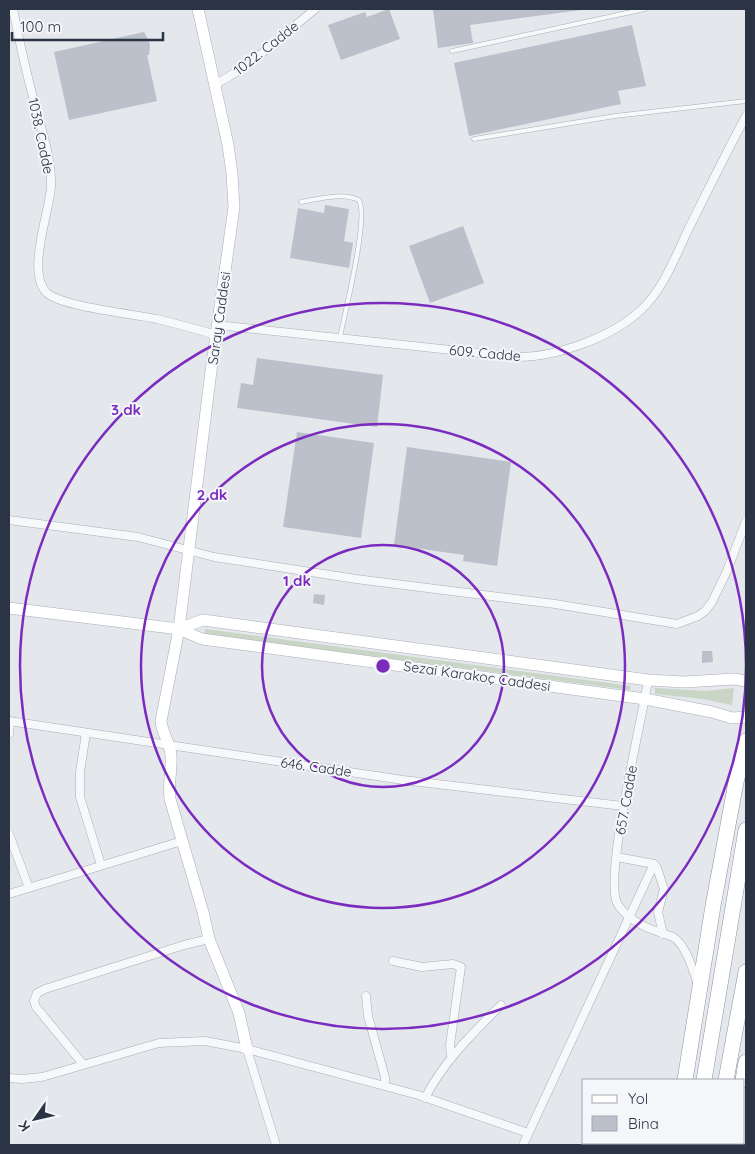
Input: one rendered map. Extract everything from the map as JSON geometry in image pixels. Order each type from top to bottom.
[{"type":"highway","points":[[685,1079],[713,906],[736,782],[746,742]]},
{"type":"highway","points":[[704,1079],[746,830]]},
{"type":"highway","points":[[726,1079],[746,972]]},
{"type":"highway","points":[[743,1079],[746,1062]]},
{"type":"street","name":"1038. Cadde","points":[[13,9],[50,162],[51,184],[49,205],[37,261],[39,279],[46,292]]},
{"type":"street","name":"Saray Caddesi","points":[[198,9],[228,145],[234,207],[179,629],[161,728],[171,755],[168,778],[169,793],[209,939],[236,1004],[247,1049]]},
{"type":"street","name":"1022. Cadde","points":[[215,85],[249,64],[315,9]]},
{"type":"street","name":"609. Cadde","points":[[46,292],[60,299],[82,305],[217,330],[340,337],[496,355],[532,357],[586,342],[618,327],[642,309],[659,288],[746,116]]},
{"type":"street","points":[[9,520],[138,537],[214,557],[356,579],[555,604],[677,624],[698,616],[712,602],[727,571],[746,521]]},
{"type":"street","name":"Sezai Karakoç Caddesi","points":[[9,608],[179,629],[202,639],[645,699],[712,712],[732,718],[746,717]]},
{"type":"street","name":"Sezai Karakoç Caddesi","points":[[179,629],[203,620],[648,680],[684,682],[746,681]]},
{"type":"street","name":"657. Cadde","points":[[629,917],[615,898],[614,878],[623,806],[648,680]]},
{"type":"street","points":[[9,734],[10,721]]},
{"type":"street","name":"646. Cadde","points":[[10,721],[403,780],[623,806]]},
{"type":"street","points":[[86,733],[80,772],[80,797],[101,865]]},
{"type":"street","points":[[9,834],[29,888]]},
{"type":"street","points":[[9,894],[182,841]]},
{"type":"street","points":[[617,857],[654,864],[661,876],[664,889],[658,912],[663,934]]},
{"type":"street","points":[[523,1145],[654,864]]},
{"type":"street","points":[[629,917],[643,926],[673,937],[680,943],[700,989]]},
{"type":"street","points":[[83,1064],[36,1008],[34,1001],[38,993],[45,989],[184,945],[209,939]]},
{"type":"street","points":[[393,962],[422,967],[454,964],[460,967],[450,1045],[451,1057]]},
{"type":"street","points":[[366,996],[368,1016],[385,1077],[385,1086]]},
{"type":"street","points":[[425,1098],[434,1080],[451,1057],[501,1006]]},
{"type":"street","points":[[9,1078],[42,1077],[159,1043],[205,1041],[247,1049],[385,1086],[528,1133]]},
{"type":"street","points":[[247,1049],[276,1145]]},
{"type":"lane","points":[[452,51],[645,9]]},
{"type":"lane","points":[[474,139],[615,116],[746,101]]},
{"type":"lane","points":[[301,202],[331,196],[346,196],[359,200],[362,205],[359,241],[340,337]]},
{"type":"green space","points":[[205,629],[631,686],[630,690],[205,634]]},
{"type":"green space","points":[[655,688],[706,691],[734,688],[732,705],[703,699],[655,694]]},
{"type":"building","points":[[389,9],[400,39],[341,60],[328,25],[365,12],[367,17]]},
{"type":"building","points":[[433,9],[581,10],[470,25],[473,43],[438,48]]},
{"type":"building","points":[[632,25],[646,86],[618,91],[621,104],[469,136],[454,63]]},
{"type":"building","points":[[144,32],[150,46],[149,55],[147,55],[157,101],[69,120],[54,52]]},
{"type":"building","points":[[325,205],[349,209],[344,241],[353,243],[349,268],[290,258],[298,208],[324,213]]},
{"type":"building","points":[[463,226],[484,283],[430,303],[409,246]]},
{"type":"building","points":[[257,358],[383,375],[377,427],[237,408],[241,383],[253,385]]},
{"type":"building","points":[[297,432],[374,443],[361,538],[283,527]]},
{"type":"building","points":[[407,447],[511,462],[497,566],[463,561],[464,555],[394,545]]},
{"type":"building","points":[[314,594],[325,595],[324,605],[313,603]]},
{"type":"building","points":[[702,651],[712,651],[713,662],[702,663]]}]
